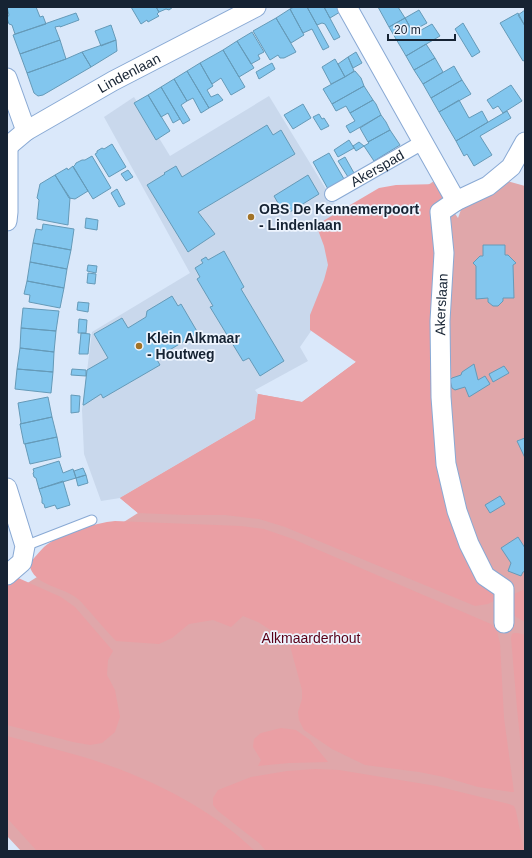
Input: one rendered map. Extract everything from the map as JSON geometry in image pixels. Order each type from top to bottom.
[{"type":"street","name":"Lindenlaan","points":[[7,146],[26,132],[113,81],[256,7]]},
{"type":"street","points":[[346,7],[456,201],[488,186],[511,166],[525,142]]},
{"type":"street","points":[[7,78],[26,132]]},
{"type":"street","name":"Akerspad","points":[[332,194],[423,142]]},
{"type":"street","points":[[7,146],[7,221]]},
{"type":"street","name":"Akerslaan","points":[[456,201],[440,212],[444,253],[440,321],[440,397],[446,464],[457,511],[469,544],[485,576],[504,589],[504,623]]},
{"type":"street","points":[[7,488],[25,546],[22,562],[7,575]]},
{"type":"lane","points":[[25,546],[92,520]]},
{"type":"shaded area","points":[[269,96],[365,253],[300,347],[308,361],[255,390],[258,394],[255,419],[120,498],[101,501],[84,454],[82,410],[92,332],[190,273],[104,117],[134,97],[170,156]]},
{"type":"green space","name":"Alkmaarderhout","points":[[437,179],[447,202],[458,218],[463,204],[504,180],[525,186],[525,851],[21,851],[7,836],[7,596],[138,513],[120,498],[255,419],[258,394],[302,402],[356,362],[380,217]]},
{"type":"green space","points":[[439,184],[447,202],[437,439],[496,590],[496,600],[488,604],[475,606],[285,527],[259,519],[225,515],[138,513],[120,498],[255,419],[258,394],[302,402],[356,362],[310,330],[310,315],[324,280],[328,265],[324,246],[318,230],[323,221],[379,188],[396,185]]},
{"type":"green space","points":[[115,521],[241,526],[264,529],[293,539],[491,624],[497,631],[500,643],[504,718],[514,792],[478,787],[444,777],[419,772],[365,765],[332,749],[304,730],[299,720],[298,712],[302,699],[302,690],[289,642],[258,622],[243,616],[231,627],[213,620],[189,624],[172,638],[159,644],[116,641],[80,601],[65,591],[43,582],[32,572],[29,564],[44,547],[59,537],[88,526]]},
{"type":"green space","points":[[16,577],[61,597],[75,607],[113,651],[108,660],[107,675],[115,690],[120,717],[115,732],[102,743],[90,745],[73,742],[7,725],[7,582]]},
{"type":"green space","points":[[525,589],[525,622],[511,614],[512,595]]},
{"type":"green space","points":[[512,634],[525,635],[525,788],[511,638]]},
{"type":"green space","points":[[281,728],[296,730],[310,740],[328,762],[289,763],[258,766],[261,760],[253,747],[254,739],[261,733]]},
{"type":"green space","points":[[7,736],[71,753],[128,772],[151,782],[174,793],[216,819],[255,851],[37,851],[7,818]]},
{"type":"green space","points":[[315,769],[339,770],[436,786],[509,804],[514,806],[516,811],[524,851],[266,851],[259,843],[218,811],[213,805],[213,798],[218,790],[251,777],[287,771]]},
{"type":"building","points":[[7,7],[36,7],[40,17],[43,16],[46,24],[15,34],[12,25],[9,24],[7,18],[9,15]]},
{"type":"building","points":[[131,7],[156,7],[159,12],[157,14],[159,16],[148,22],[147,20],[141,24]]},
{"type":"building","points":[[156,7],[173,7],[169,10],[166,9],[159,12]]},
{"type":"building","points":[[294,7],[307,7],[329,47],[323,50],[312,29],[303,33],[290,9]]},
{"type":"building","points":[[307,7],[324,7],[340,37],[334,40],[325,24],[322,23],[317,25]]},
{"type":"building","points":[[324,7],[342,7],[340,12],[330,18]]},
{"type":"building","points":[[378,7],[398,7],[405,18],[389,27]]},
{"type":"building","points":[[290,9],[304,35],[291,43],[276,18]]},
{"type":"building","points":[[419,10],[427,23],[412,31],[405,18]]},
{"type":"building","points":[[525,10],[525,26],[518,15]]},
{"type":"building","points":[[76,13],[79,20],[60,27],[55,27],[60,40],[20,54],[13,35]]},
{"type":"building","points":[[518,13],[525,26],[525,60],[523,61],[500,23]]},
{"type":"building","points":[[276,18],[296,52],[284,58],[280,58],[278,55],[270,60],[253,31]]},
{"type":"building","points":[[405,18],[414,34],[432,24],[440,36],[406,56],[389,27]]},
{"type":"building","points":[[463,23],[480,52],[472,57],[455,29]]},
{"type":"building","points":[[111,25],[116,40],[101,46],[95,31]]},
{"type":"building","points":[[252,32],[264,52],[258,55],[260,59],[251,64],[237,41]]},
{"type":"building","points":[[60,40],[66,59],[27,73],[20,54]]},
{"type":"building","points":[[116,40],[117,51],[91,67],[82,52]]},
{"type":"building","points":[[237,41],[254,68],[239,77],[223,50]]},
{"type":"building","points":[[426,44],[435,58],[414,70],[406,56]]},
{"type":"building","points":[[223,50],[245,87],[231,95],[221,78],[212,84],[200,63]]},
{"type":"building","points":[[82,52],[91,67],[43,95],[38,96],[34,93],[27,73]]},
{"type":"building","points":[[356,52],[362,63],[353,68],[348,57]]},
{"type":"building","points":[[348,57],[354,71],[345,77],[338,64]]},
{"type":"building","points":[[435,58],[443,72],[423,84],[414,70]]},
{"type":"building","points":[[335,59],[345,77],[331,84],[322,67]]},
{"type":"building","points":[[200,63],[213,86],[207,90],[211,97],[218,94],[223,100],[209,108],[187,71]]},
{"type":"building","points":[[272,63],[275,69],[259,79],[256,72]]},
{"type":"building","points":[[454,66],[462,80],[431,98],[423,84]]},
{"type":"building","points":[[187,71],[209,108],[201,113],[193,98],[187,101],[174,79]]},
{"type":"building","points":[[355,71],[361,78],[364,86],[332,104],[323,89]]},
{"type":"building","points":[[174,79],[187,101],[181,105],[190,120],[183,124],[161,87]]},
{"type":"building","points":[[462,80],[471,94],[439,112],[431,98]]},
{"type":"building","points":[[511,85],[522,101],[503,113],[498,106],[493,109],[487,100]]},
{"type":"building","points":[[364,86],[373,100],[350,113],[346,106],[336,111],[332,104]]},
{"type":"building","points":[[161,87],[180,119],[173,123],[168,113],[161,117],[148,95]]},
{"type":"building","points":[[148,95],[170,131],[156,140],[134,103]]},
{"type":"building","points":[[373,100],[381,115],[350,133],[346,126],[355,121],[350,113]]},
{"type":"building","points":[[459,100],[469,118],[482,111],[488,122],[456,141],[439,112]]},
{"type":"building","points":[[303,104],[311,118],[293,129],[284,115]]},
{"type":"building","points":[[507,111],[511,118],[480,136],[492,155],[474,166],[467,154],[464,156],[456,141]]},
{"type":"building","points":[[319,114],[322,119],[324,118],[329,126],[321,130],[313,117]]},
{"type":"building","points":[[381,115],[390,130],[368,142],[360,128]]},
{"type":"building","points":[[267,125],[273,135],[281,130],[295,154],[198,212],[215,234],[188,252],[147,185],[176,166],[182,177]]},
{"type":"building","points":[[390,130],[400,145],[374,161],[364,146],[369,143],[368,142]]},
{"type":"building","points":[[349,140],[354,148],[338,157],[334,150]]},
{"type":"building","points":[[359,142],[364,146],[356,151],[353,146]]},
{"type":"building","points":[[112,144],[126,167],[109,177],[95,154],[102,148],[104,149]]},
{"type":"building","points":[[329,153],[344,179],[328,189],[313,162]]},
{"type":"building","points":[[92,156],[111,188],[93,199],[73,167],[76,163]]},
{"type":"building","points":[[345,157],[354,173],[348,177],[338,161]]},
{"type":"building","points":[[73,166],[88,191],[75,199],[69,198],[55,175],[67,168],[68,170]]},
{"type":"building","points":[[128,170],[133,177],[126,181],[121,174]]},
{"type":"building","points":[[55,175],[70,198],[68,225],[37,219],[39,200],[37,198],[40,184]]},
{"type":"building","points":[[308,175],[319,194],[285,215],[274,196]]},
{"type":"building","points":[[117,189],[125,204],[119,207],[111,193]]},
{"type":"building","points":[[86,218],[98,220],[97,230],[85,228]]},
{"type":"building","points":[[43,224],[74,229],[71,250],[33,243],[36,229],[42,230]]},
{"type":"building","points":[[33,243],[71,250],[67,269],[30,262]]},
{"type":"building","points":[[483,245],[505,245],[505,255],[508,255],[516,263],[513,265],[514,298],[503,298],[503,301],[498,306],[493,306],[488,302],[488,298],[476,299],[476,266],[473,263],[480,256],[483,256]]},
{"type":"building","points":[[224,251],[244,287],[241,289],[284,361],[260,376],[249,358],[243,361],[210,307],[213,306],[197,279],[200,277],[195,268],[203,263],[201,260],[206,257],[208,260]]},
{"type":"building","points":[[30,262],[67,269],[64,288],[27,281]]},
{"type":"building","points":[[88,265],[97,266],[96,273],[87,271]]},
{"type":"building","points":[[88,273],[96,274],[95,284],[87,283]]},
{"type":"building","points":[[27,281],[64,288],[60,308],[29,302],[30,295],[24,294]]},
{"type":"building","name":"Klein Alkmaar - Houtweg","points":[[172,296],[178,306],[181,304],[198,333],[156,358],[160,365],[103,398],[101,394],[83,405],[87,370],[108,358],[94,334],[122,318],[128,328],[146,317],[147,311]]},
{"type":"building","points":[[78,302],[89,303],[88,312],[77,310]]},
{"type":"building","points":[[23,308],[59,311],[56,331],[21,328]]},
{"type":"building","points":[[79,319],[87,320],[86,333],[78,333]]},
{"type":"building","points":[[21,328],[56,331],[54,352],[20,348]]},
{"type":"building","points":[[81,333],[90,334],[88,354],[79,354]]},
{"type":"building","points":[[20,348],[54,352],[53,372],[17,369]]},
{"type":"building","points":[[474,364],[478,380],[485,376],[490,384],[469,397],[465,387],[455,390],[452,388],[450,380],[461,375],[462,372]]},
{"type":"building","points":[[504,366],[509,373],[493,382],[489,374]]},
{"type":"building","points":[[17,369],[53,372],[51,393],[15,389]]},
{"type":"building","points":[[72,369],[86,370],[86,376],[71,375]]},
{"type":"building","points":[[71,395],[80,396],[79,412],[71,413]]},
{"type":"building","points":[[48,397],[52,417],[20,424],[18,403]]},
{"type":"building","points":[[52,417],[57,437],[24,444],[20,424]]},
{"type":"building","points":[[57,437],[61,457],[30,464],[25,444]]},
{"type":"building","points":[[525,438],[525,458],[517,441]]},
{"type":"building","points":[[59,461],[63,473],[73,469],[76,478],[39,489],[36,478],[34,477],[33,469]]},
{"type":"building","points":[[83,468],[86,475],[76,478],[74,471]]},
{"type":"building","points":[[86,475],[88,483],[78,486],[76,478]]},
{"type":"building","points":[[63,481],[70,505],[57,509],[55,505],[45,508],[44,504],[42,503],[39,489]]},
{"type":"building","points":[[500,496],[505,504],[490,513],[485,505]]},
{"type":"building","points":[[518,537],[525,548],[525,571],[521,576],[508,571],[511,563],[501,548]]},
{"type":"place","name":"OBS De Kennemerpoort - Lindenlaan","points":[[251,217]]},
{"type":"place","name":"Klein Alkmaar - Houtweg","points":[[139,346]]}]
